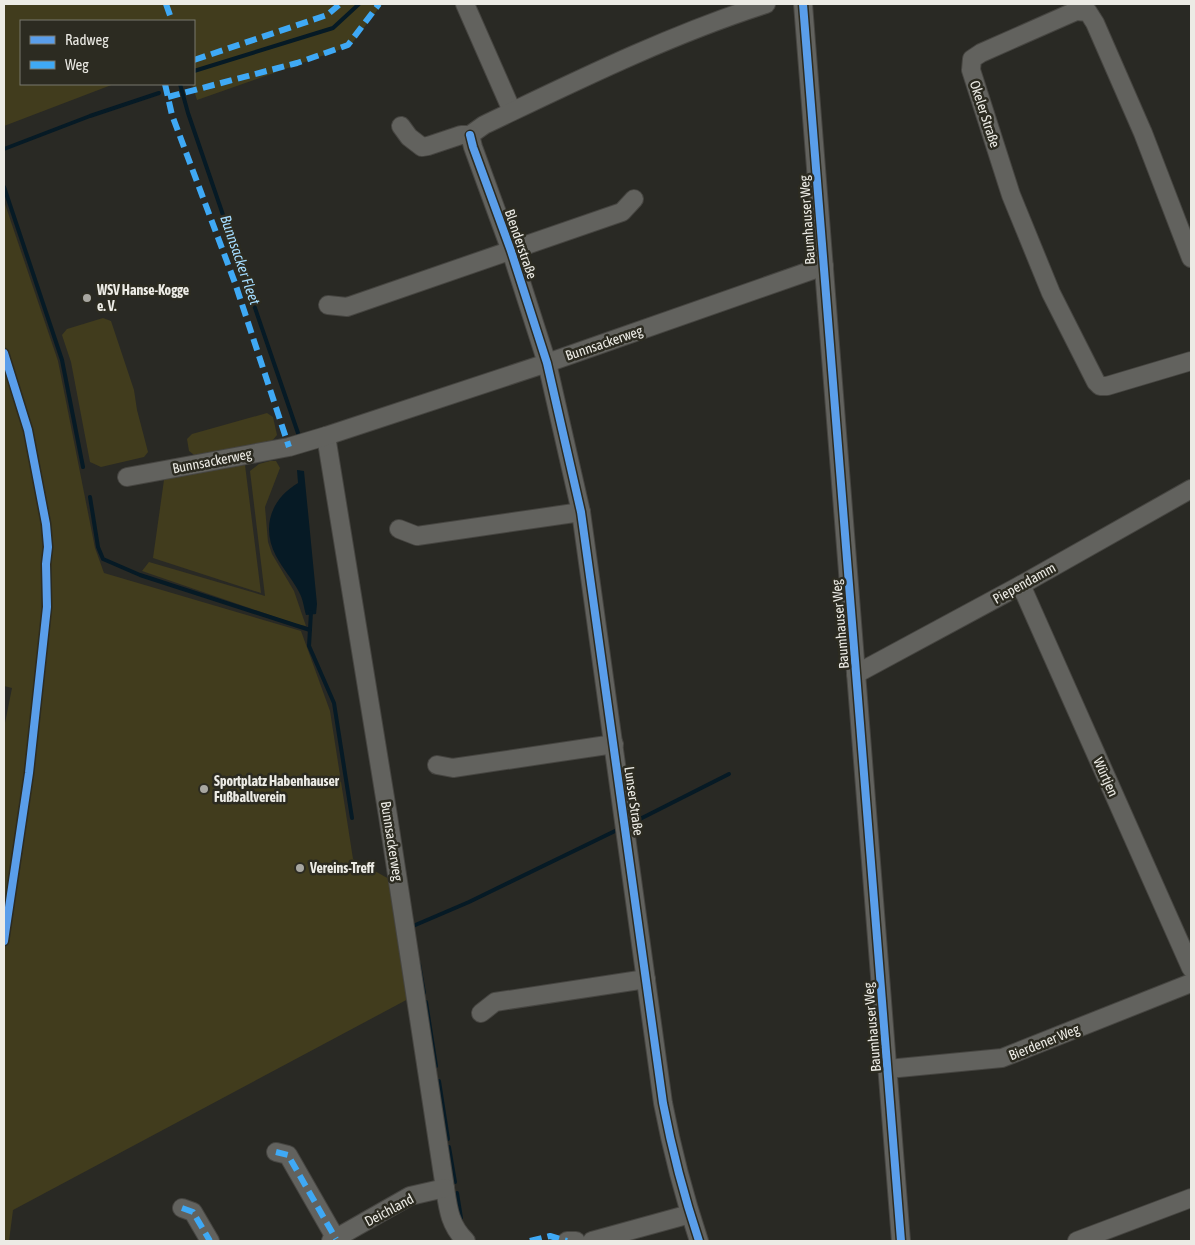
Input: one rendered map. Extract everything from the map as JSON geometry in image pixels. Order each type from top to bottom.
[{"type":"street","points":[[465,4],[512,111]]},
{"type":"street","points":[[402,126],[409,137],[422,147],[461,135],[470,135],[484,124],[687,32],[766,4]]},
{"type":"street","name":"Baumhauser Weg","points":[[803,4],[901,1241]]},
{"type":"street","name":"Okeler Straße","points":[[1191,258],[1143,133],[1096,22],[1088,12],[1076,11],[981,52],[972,59],[971,70],[1011,195],[1051,293],[1096,382],[1100,386],[1108,386],[1191,361]]},
{"type":"street","name":"Blenderstraße","points":[[470,135],[473,148],[511,251],[547,363]]},
{"type":"street","name":"Blenderstraße","points":[[328,305],[347,307],[511,251],[622,212],[634,199]]},
{"type":"street","name":"Bunnsackerweg","points":[[127,477],[289,447],[326,436],[547,363],[824,266]]},
{"type":"street","name":"Lunser Straße","points":[[547,363],[581,512],[663,1103],[672,1149],[699,1241]]},
{"type":"street","name":"Bunnsackerweg","points":[[326,436],[387,806],[450,1219],[455,1229],[466,1241]]},
{"type":"street","name":"Piependamm","points":[[856,674],[1021,585],[1191,489]]},
{"type":"street","points":[[399,529],[417,536],[581,512]]},
{"type":"street","name":"Würtjen","points":[[1021,585],[1191,968]]},
{"type":"street","points":[[437,765],[453,768],[614,744]]},
{"type":"street","points":[[481,1013],[495,1002],[646,979]]},
{"type":"street","name":"Bierdener Weg","points":[[888,1068],[1002,1058],[1191,983]]},
{"type":"street","name":"Deichland","points":[[276,1152],[288,1155],[334,1240],[410,1196],[445,1188]]},
{"type":"street","points":[[1077,1241],[1191,1198]]},
{"type":"street","points":[[182,1208],[193,1212],[210,1241]]},
{"type":"street","points":[[592,1241],[690,1214]]},
{"type":"street","points":[[568,1241],[576,1241]]},
{"type":"shaded area","points":[[4,4],[382,4],[350,46],[197,100],[192,85],[195,85],[195,20],[20,20],[20,85],[111,85],[4,126]]},
{"type":"shaded area","name":"Sportplatz Habenhauser Fußballverein","points":[[4,201],[58,361],[95,548],[104,573],[301,631],[330,711],[353,859],[391,880],[410,998],[13,1210],[9,1241],[4,1241],[4,728],[12,688],[4,686]]},
{"type":"shaded area","points":[[103,318],[111,321],[134,390],[148,452],[144,457],[101,467],[90,462],[71,362],[62,335],[67,329]]},
{"type":"shaded area","points":[[267,413],[273,417],[277,435],[272,441],[198,458],[189,451],[187,439],[192,434]]},
{"type":"shaded area","points":[[276,461],[280,468],[265,507],[268,542],[272,554],[294,591],[306,626],[142,571],[149,562],[265,596],[250,471],[259,464]]},
{"type":"shaded area","points":[[245,465],[261,593],[153,558],[164,480],[174,474]]},
{"type":"water","points":[[297,470],[304,471],[317,604],[316,614],[306,615],[300,595],[276,556],[269,535],[269,524],[275,505],[281,497],[298,483]]},
{"type":"waterway","name":"Bunnsacker Fleet","points":[[195,71],[333,28],[359,4]]},
{"type":"waterway","name":"Bunnsacker Fleet","points":[[180,85],[188,113],[299,436]]},
{"type":"waterway","points":[[4,149],[90,116],[159,93]]},
{"type":"waterway","points":[[4,187],[62,360],[83,467]]},
{"type":"waterway","points":[[90,497],[98,547],[103,559],[140,575],[310,630]]},
{"type":"waterway","name":"Bunnsacker Fleet","points":[[311,612],[309,646],[334,703],[352,818]]},
{"type":"waterway","points":[[636,821],[729,774]]},
{"type":"waterway","points":[[413,926],[469,902],[615,831]]},
{"type":"waterway","points":[[419,964],[424,993]]},
{"type":"waterway","points":[[426,1002],[436,1066]]},
{"type":"waterway","points":[[439,1081],[448,1139]]},
{"type":"waterway","points":[[449,1147],[455,1182]]},
{"type":"waterway","points":[[457,1193],[461,1218]]},
{"type":"marked path","points":[[166,4],[172,20]]},
{"type":"marked path","points":[[195,60],[327,15],[340,4]]},
{"type":"marked path","points":[[168,97],[297,63],[348,45],[379,4]]},
{"type":"marked path","points":[[165,85],[172,115],[235,283],[289,447]]},
{"type":"marked path","points":[[276,1152],[288,1155],[336,1239]]},
{"type":"marked path","points":[[182,1208],[193,1212],[210,1241]]},
{"type":"marked path","points":[[530,1241],[550,1236],[567,1241]]},
{"type":"cycle path","points":[[803,4],[901,1241]]},
{"type":"cycle path","points":[[470,135],[511,251],[547,363],[581,512],[663,1103],[679,1173],[699,1241]]},
{"type":"cycle path","points":[[4,353],[28,430],[46,524],[48,547],[46,564],[47,607],[29,773],[4,941]]},
{"type":"place","name":"WSV Hanse-Kogge e. V.","points":[[87,298]]},
{"type":"place","name":"Sportplatz Habenhauser Fußballverein","points":[[204,789]]},
{"type":"place","name":"Vereins-Treff","points":[[300,868]]}]
